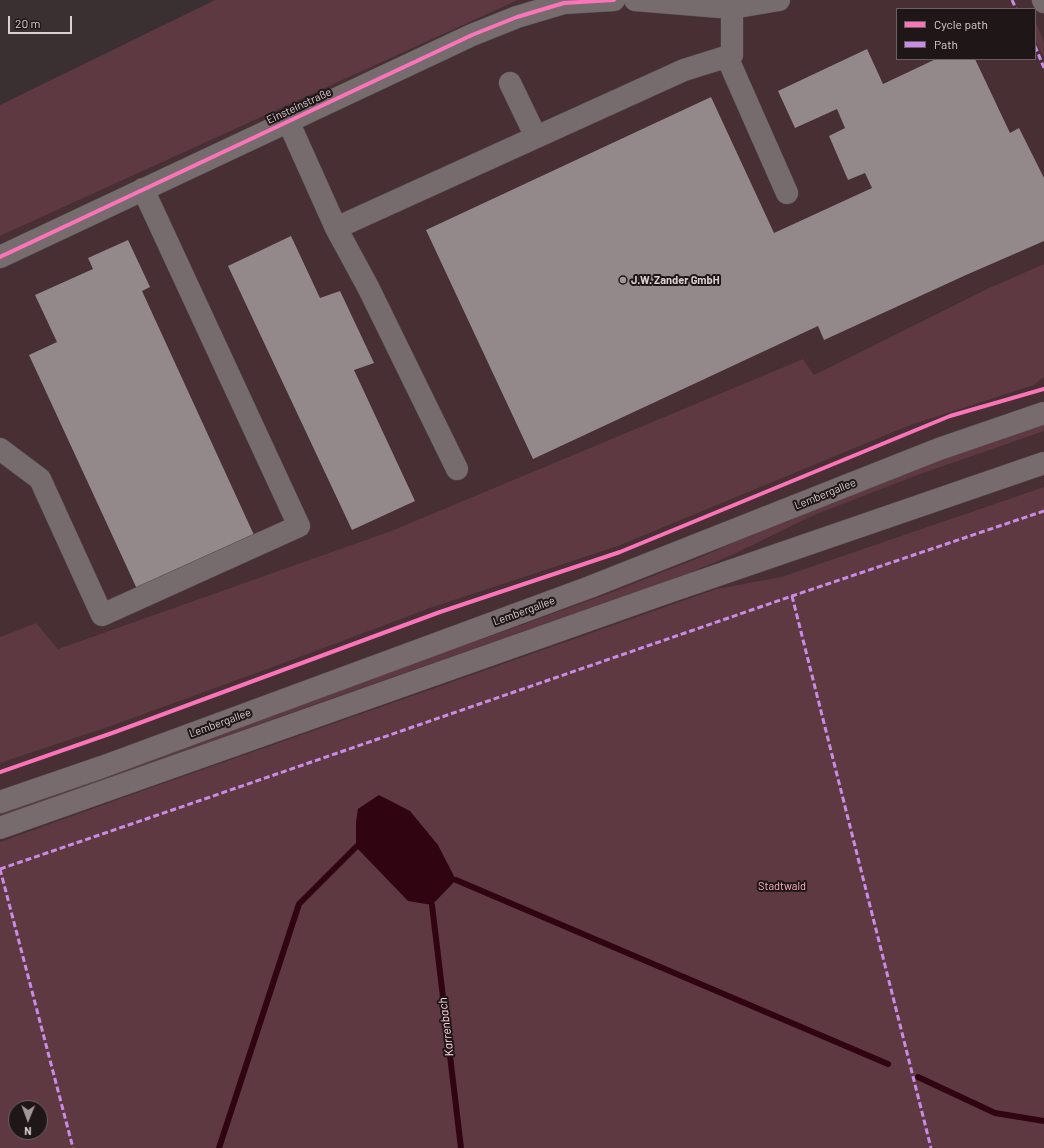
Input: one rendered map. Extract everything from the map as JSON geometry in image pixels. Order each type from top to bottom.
[{"type":"main road","name":"Lembergallee","points":[[0,802],[102,767],[590,587],[940,449],[1044,412]]},
{"type":"main road","points":[[0,828],[655,597],[1044,463]]},
{"type":"street","name":"Einsteinstraße","points":[[0,257],[472,35],[517,17],[564,3],[614,0]]},
{"type":"street","points":[[635,0],[732,8],[779,0]]},
{"type":"street","points":[[336,228],[684,70],[732,55],[732,8]]},
{"type":"street","points":[[727,57],[787,193]]},
{"type":"street","points":[[510,83],[536,137]]},
{"type":"street","points":[[288,121],[336,228],[368,287],[457,469]]},
{"type":"street","points":[[0,449],[40,479],[102,615],[299,526],[143,189]]},
{"type":"shaded area","points":[[518,0],[1044,0],[1044,264],[989,288],[814,375],[803,359],[391,531],[58,649],[36,623],[0,637],[0,236]]},
{"type":"shaded area","points":[[1044,377],[1044,487],[781,577],[716,589],[0,842],[0,763],[111,726],[433,607],[618,546],[908,426],[1034,385]]},
{"type":"shaded area","points":[[379,795],[410,811],[438,845],[456,880],[432,905],[408,901],[356,847],[356,823],[358,809]]},
{"type":"green space","points":[[215,0],[518,0],[0,236],[0,105]]},
{"type":"green space","points":[[1036,23],[1044,43],[1044,58],[1036,42]]},
{"type":"green space","points":[[1044,264],[1044,377],[1034,385],[908,426],[618,546],[433,607],[111,726],[0,763],[0,637],[36,623],[58,649],[391,531],[803,359],[814,375],[989,288]]},
{"type":"green space","points":[[1044,424],[1044,431],[920,474],[814,515],[730,556],[689,573],[0,817],[0,813],[610,593],[701,557],[812,508],[917,468]]},
{"type":"green space","name":"Stadtwald","points":[[1044,487],[1044,1148],[0,1148],[0,842],[716,589],[781,577]],"holes":[[[379,795],[356,823],[358,809]]]},
{"type":"building","name":"J.W. Zander GmbH","points":[[867,49],[883,84],[934,60],[975,60],[1010,133],[1019,128],[1044,178],[1044,241],[824,340],[818,326],[533,459],[426,230],[711,97],[774,233],[872,188],[865,173],[848,180],[829,136],[845,128],[837,109],[795,128],[778,91]]},
{"type":"building","points":[[291,236],[320,298],[340,291],[374,363],[354,370],[415,501],[352,530],[228,266]]},
{"type":"building","points":[[128,240],[150,287],[142,291],[254,535],[137,589],[29,355],[57,342],[35,295],[93,269],[88,258]]},
{"type":"waterway","points":[[219,1148],[299,904],[356,847]]},
{"type":"waterway","points":[[456,880],[888,1064]]},
{"type":"waterway","name":"Karrenbach","points":[[432,905],[461,1148]]},
{"type":"waterway","points":[[918,1077],[995,1113],[1044,1121]]},
{"type":"marked path","points":[[1012,0],[1016,8]]},
{"type":"marked path","points":[[1036,48],[1044,68]]},
{"type":"marked path","points":[[0,869],[792,596],[1044,511]]},
{"type":"marked path","points":[[792,596],[931,1148]]},
{"type":"marked path","points":[[0,869],[73,1148]]},
{"type":"cycle path","points":[[0,257],[472,35],[517,17],[564,3],[614,0]]},
{"type":"cycle path","points":[[0,772],[115,732],[440,612],[620,552],[950,416],[1044,389]]},
{"type":"place","name":"J.W. Zander GmbH","points":[[623,280]]}]
